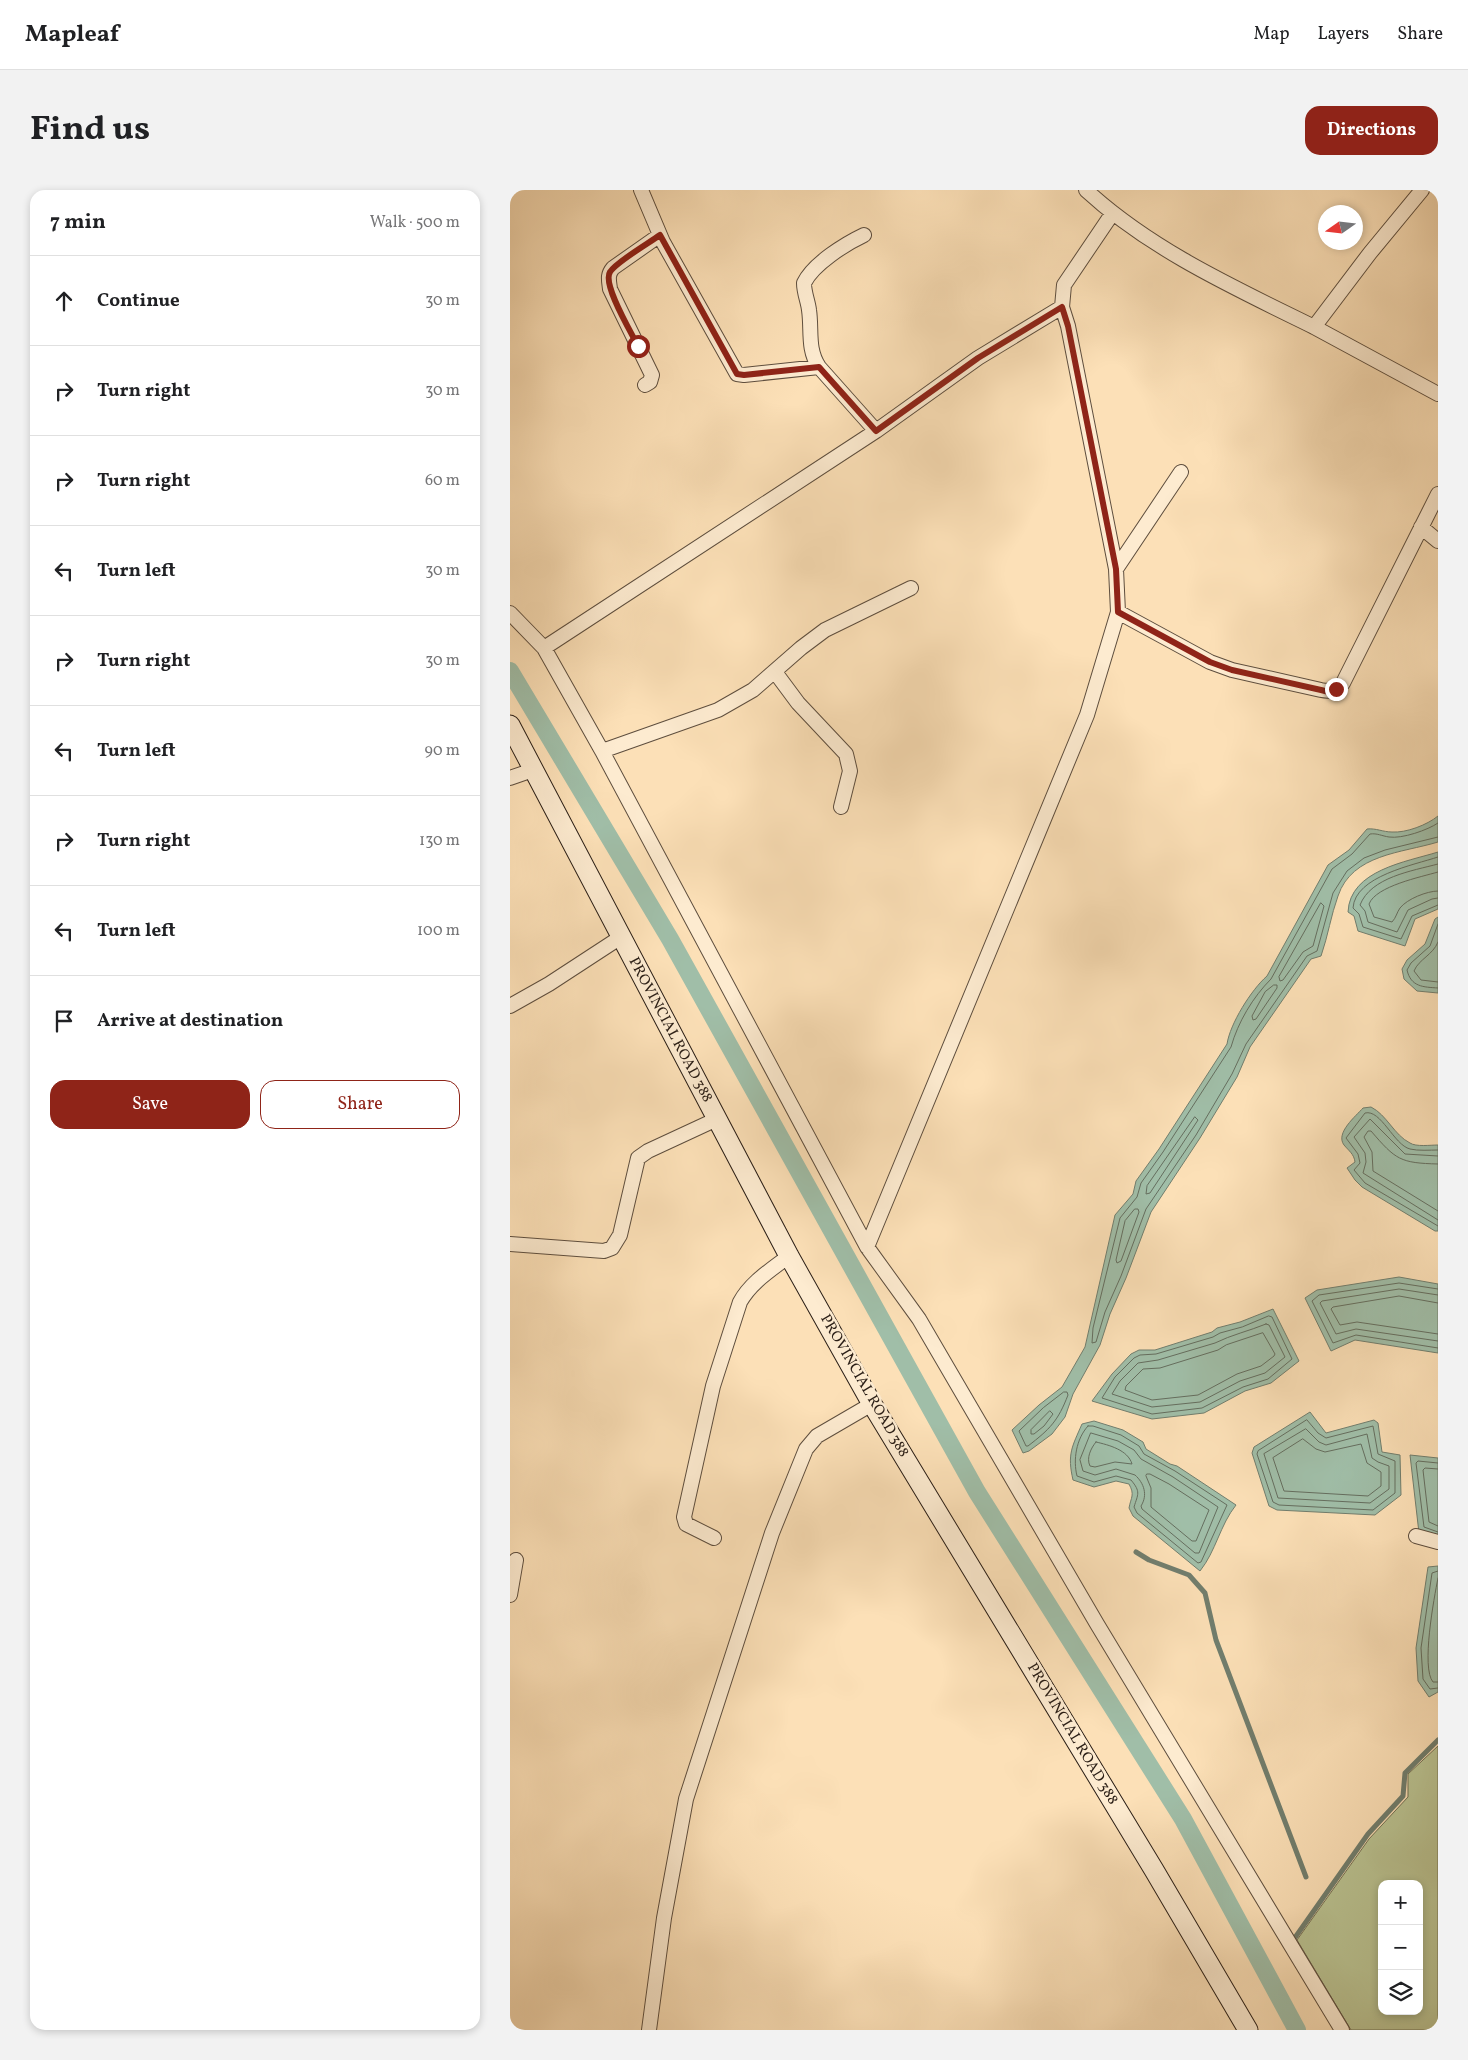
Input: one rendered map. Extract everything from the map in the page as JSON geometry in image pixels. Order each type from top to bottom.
[{"type":"main road","name":"PROVINCIAL ROAD 388","points":[[510,725],[789,1256],[872,1404],[1154,1870],[1248,2030]]},
{"type":"street","points":[[641,190],[660,235],[737,374],[744,375],[819,367]]},
{"type":"street","points":[[1086,190],[1112,214],[1202,271],[1314,327],[1438,394]]},
{"type":"street","points":[[1314,327],[1370,253],[1422,190]]},
{"type":"street","points":[[867,1247],[1088,715],[1118,612],[1116,569],[1068,326],[1062,307],[1064,285],[1112,214]]},
{"type":"street","points":[[864,234],[847,243],[815,269],[804,283],[809,309],[811,349],[819,367],[876,431]]},
{"type":"street","points":[[645,385],[651,380],[652,375],[610,289],[608,277],[613,268],[660,235]]},
{"type":"street","points":[[544,648],[876,431],[978,358],[1062,307]]},
{"type":"street","points":[[1116,569],[1181,472]]},
{"type":"street","points":[[1118,612],[1210,662],[1232,670],[1329,692],[1343,683],[1438,494]]},
{"type":"street","points":[[1421,527],[1438,541]]},
{"type":"street","points":[[602,751],[718,710],[753,690],[801,648],[825,630],[910,588]]},
{"type":"street","points":[[510,613],[544,648],[602,751],[867,1247],[919,1319],[1092,1616],[1342,2030]]},
{"type":"street","points":[[775,672],[798,703],[846,754],[850,771],[841,807]]},
{"type":"street","points":[[510,778],[533,770]]},
{"type":"street","points":[[510,1006],[549,984],[621,937]]},
{"type":"street","points":[[510,1244],[604,1251],[612,1248],[620,1235],[638,1158],[648,1151],[717,1119]]},
{"type":"street","points":[[714,1538],[686,1524],[684,1517],[712,1386],[740,1302],[745,1293],[752,1285],[789,1256]]},
{"type":"street","points":[[649,2030],[664,1918],[686,1799],[772,1533],[806,1449],[817,1436],[872,1404]]},
{"type":"street","points":[[1416,1536],[1438,1542]]},
{"type":"street","points":[[510,1595],[516,1560]]},
{"type":"shaded area","points":[[1438,1746],[1438,2030],[1351,2030],[1297,1940],[1369,1839],[1408,1797],[1408,1774]]},
{"type":"water","points":[[1438,816],[1438,842],[1380,857],[1366,863],[1354,871],[1345,882],[1338,896],[1321,956],[1311,959],[1250,1047],[1237,1077],[1200,1138],[1151,1212],[1110,1314],[1100,1345],[1073,1394],[1065,1417],[1052,1434],[1029,1451],[1023,1453],[1012,1430],[1062,1387],[1085,1347],[1115,1215],[1133,1194],[1136,1181],[1227,1044],[1232,1027],[1242,1008],[1254,990],[1267,976],[1328,865],[1349,850],[1367,829],[1389,832],[1410,830]]},
{"type":"water","points":[[1438,852],[1438,909],[1415,919],[1405,946],[1358,931],[1354,916],[1348,912],[1351,898],[1358,886],[1369,877],[1396,864]]},
{"type":"water","points":[[1438,917],[1438,993],[1417,991],[1404,979],[1402,969],[1407,960],[1425,944],[1435,919]]},
{"type":"water","points":[[1371,1107],[1382,1115],[1399,1135],[1410,1143],[1438,1145],[1438,1231],[1435,1231],[1362,1187],[1347,1168],[1355,1162],[1344,1145],[1342,1135],[1363,1108]]},
{"type":"water","points":[[1399,1277],[1438,1284],[1438,1353],[1355,1340],[1331,1351],[1305,1298],[1317,1290]]},
{"type":"water","points":[[1273,1309],[1299,1361],[1271,1383],[1245,1391],[1204,1413],[1152,1419],[1092,1401],[1112,1374],[1131,1354],[1139,1350],[1155,1350],[1212,1332],[1217,1328],[1240,1322]]},
{"type":"water","points":[[1310,1412],[1326,1433],[1374,1420],[1378,1423],[1382,1452],[1400,1455],[1401,1495],[1375,1515],[1277,1510],[1269,1506],[1252,1453],[1254,1447]]},
{"type":"water","points":[[1094,1421],[1123,1430],[1143,1442],[1146,1449],[1170,1464],[1177,1466],[1236,1505],[1200,1571],[1133,1516],[1129,1508],[1132,1494],[1129,1484],[1116,1481],[1094,1487],[1073,1480],[1070,1464],[1073,1445],[1082,1424]]},
{"type":"water","points":[[1410,1455],[1438,1458],[1438,1537],[1419,1533]]},
{"type":"water","points":[[1438,1566],[1438,1692],[1429,1697],[1418,1681],[1416,1648],[1428,1567]]},
{"type":"waterway","points":[[510,671],[670,939],[977,1492],[1183,1819],[1297,2030]]},
{"type":"waterway","points":[[1136,1552],[1149,1560],[1189,1575],[1205,1593],[1216,1640],[1306,1877]]},
{"type":"waterway","points":[[1294,1939],[1368,1834],[1403,1796],[1405,1773],[1438,1740]]},
{"type":"route","points":[[638,346],[610,289],[608,277],[609,272],[613,268],[660,235],[737,374],[744,375],[819,367],[876,431],[978,358],[1062,307],[1068,326],[1116,569],[1118,612],[1164,635],[1210,662],[1232,670],[1329,692],[1336,689]]}]
